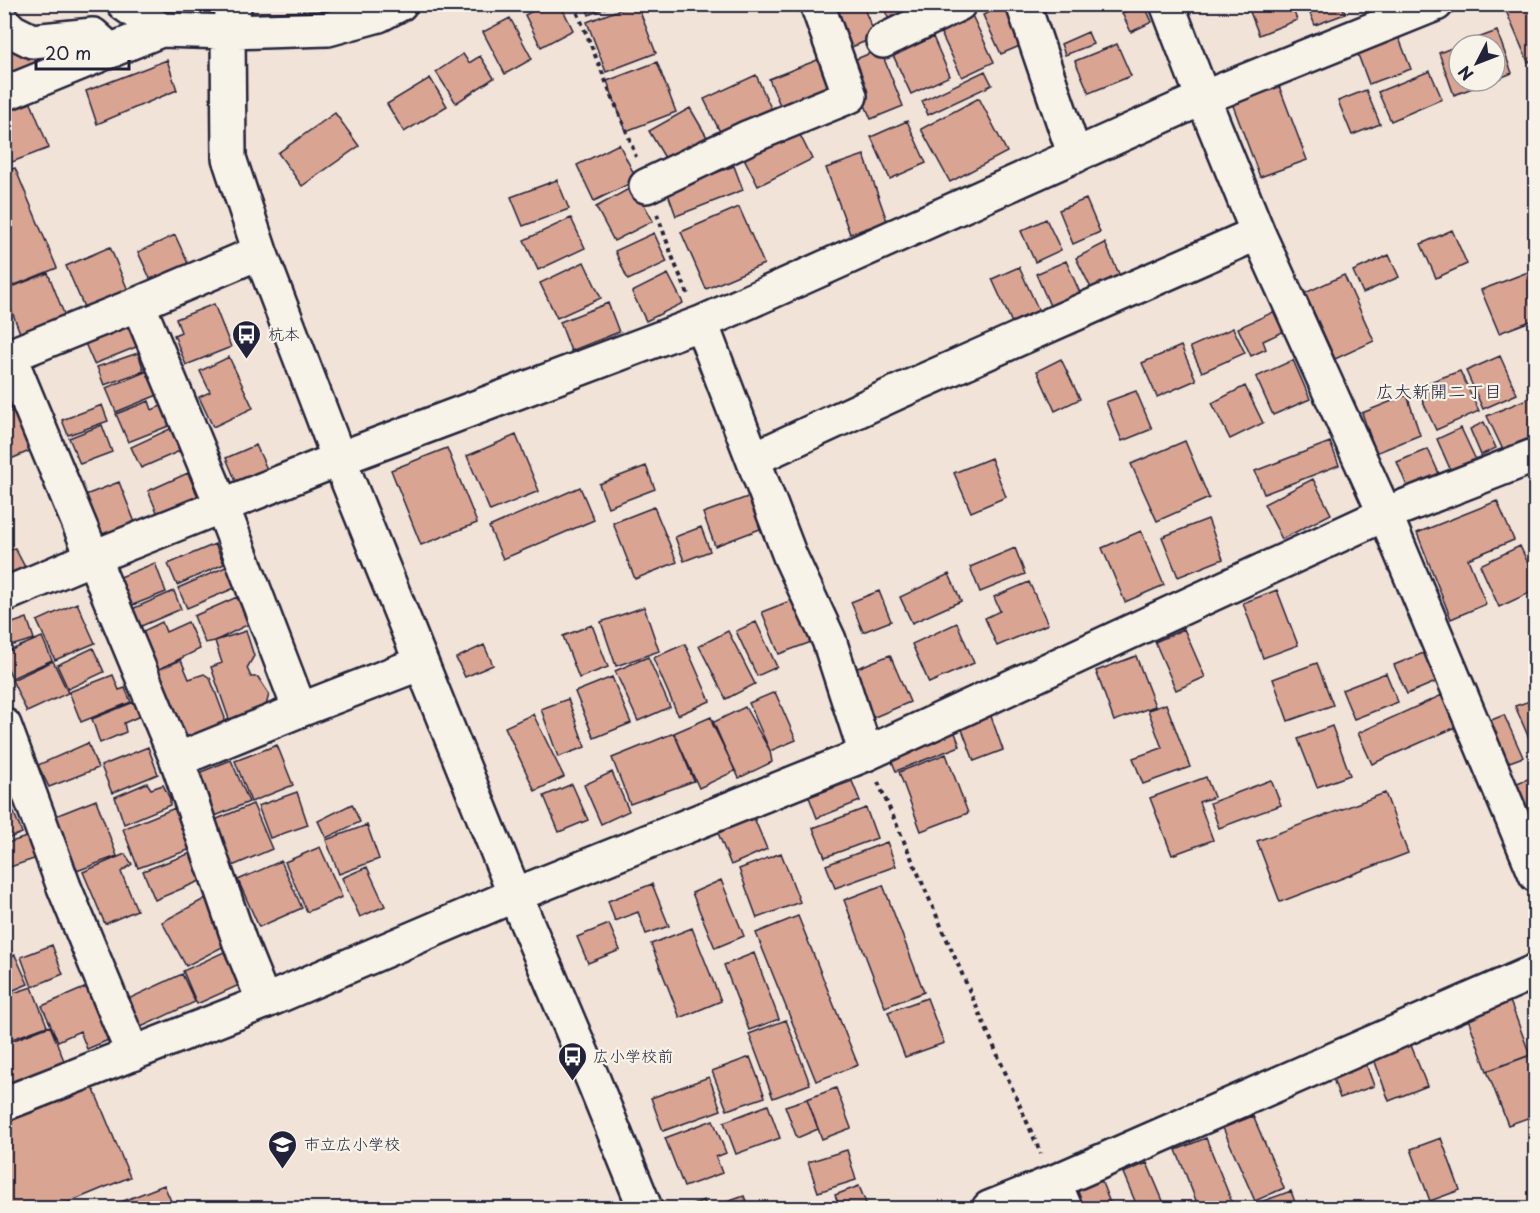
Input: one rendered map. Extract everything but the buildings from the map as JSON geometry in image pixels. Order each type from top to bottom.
[{"type":"street","points":[[123,4],[161,30]]},
{"type":"street","points":[[4,93],[161,30],[232,18],[328,29],[379,15],[400,4]]},
{"type":"street","points":[[646,186],[749,137],[849,96],[817,4]]},
{"type":"street","points":[[883,41],[959,4]]},
{"type":"street","points":[[1023,4],[1075,156]]},
{"type":"street","points":[[1167,4],[1258,233],[1385,514],[1536,876]]},
{"type":"street","points":[[4,596],[94,557],[339,459],[701,323],[1203,98],[1436,4]]},
{"type":"street","points":[[232,18],[229,158],[260,252],[339,459],[645,1209]]},
{"type":"street","points":[[4,23],[12,31],[32,41],[93,35],[111,51]]},
{"type":"street","points":[[753,459],[898,392],[1258,233]]},
{"type":"street","points":[[260,252],[7,357],[94,557],[177,760],[240,943],[264,1002]]},
{"type":"street","points":[[138,304],[222,506],[300,710]]},
{"type":"street","points":[[701,323],[790,556],[829,640],[866,754]]},
{"type":"street","points":[[5,1104],[264,1002],[515,895],[866,754],[1385,514],[1536,454]]},
{"type":"street","points":[[177,760],[422,663]]},
{"type":"street","points":[[4,725],[64,886],[133,1054]]},
{"type":"street","points":[[989,1209],[1059,1196],[1536,971]]},
{"type":"path","points":[[866,754],[1059,1196]]},
{"type":"place","name":"杭本","points":[[247,360]]},
{"type":"place","name":"広小学校前","points":[[572,1082]]},
{"type":"place","name":"市立広小学校","points":[[283,1170]]},
{"type":"district","name":"広大新開二丁目","points":[[1439,392]]}]
